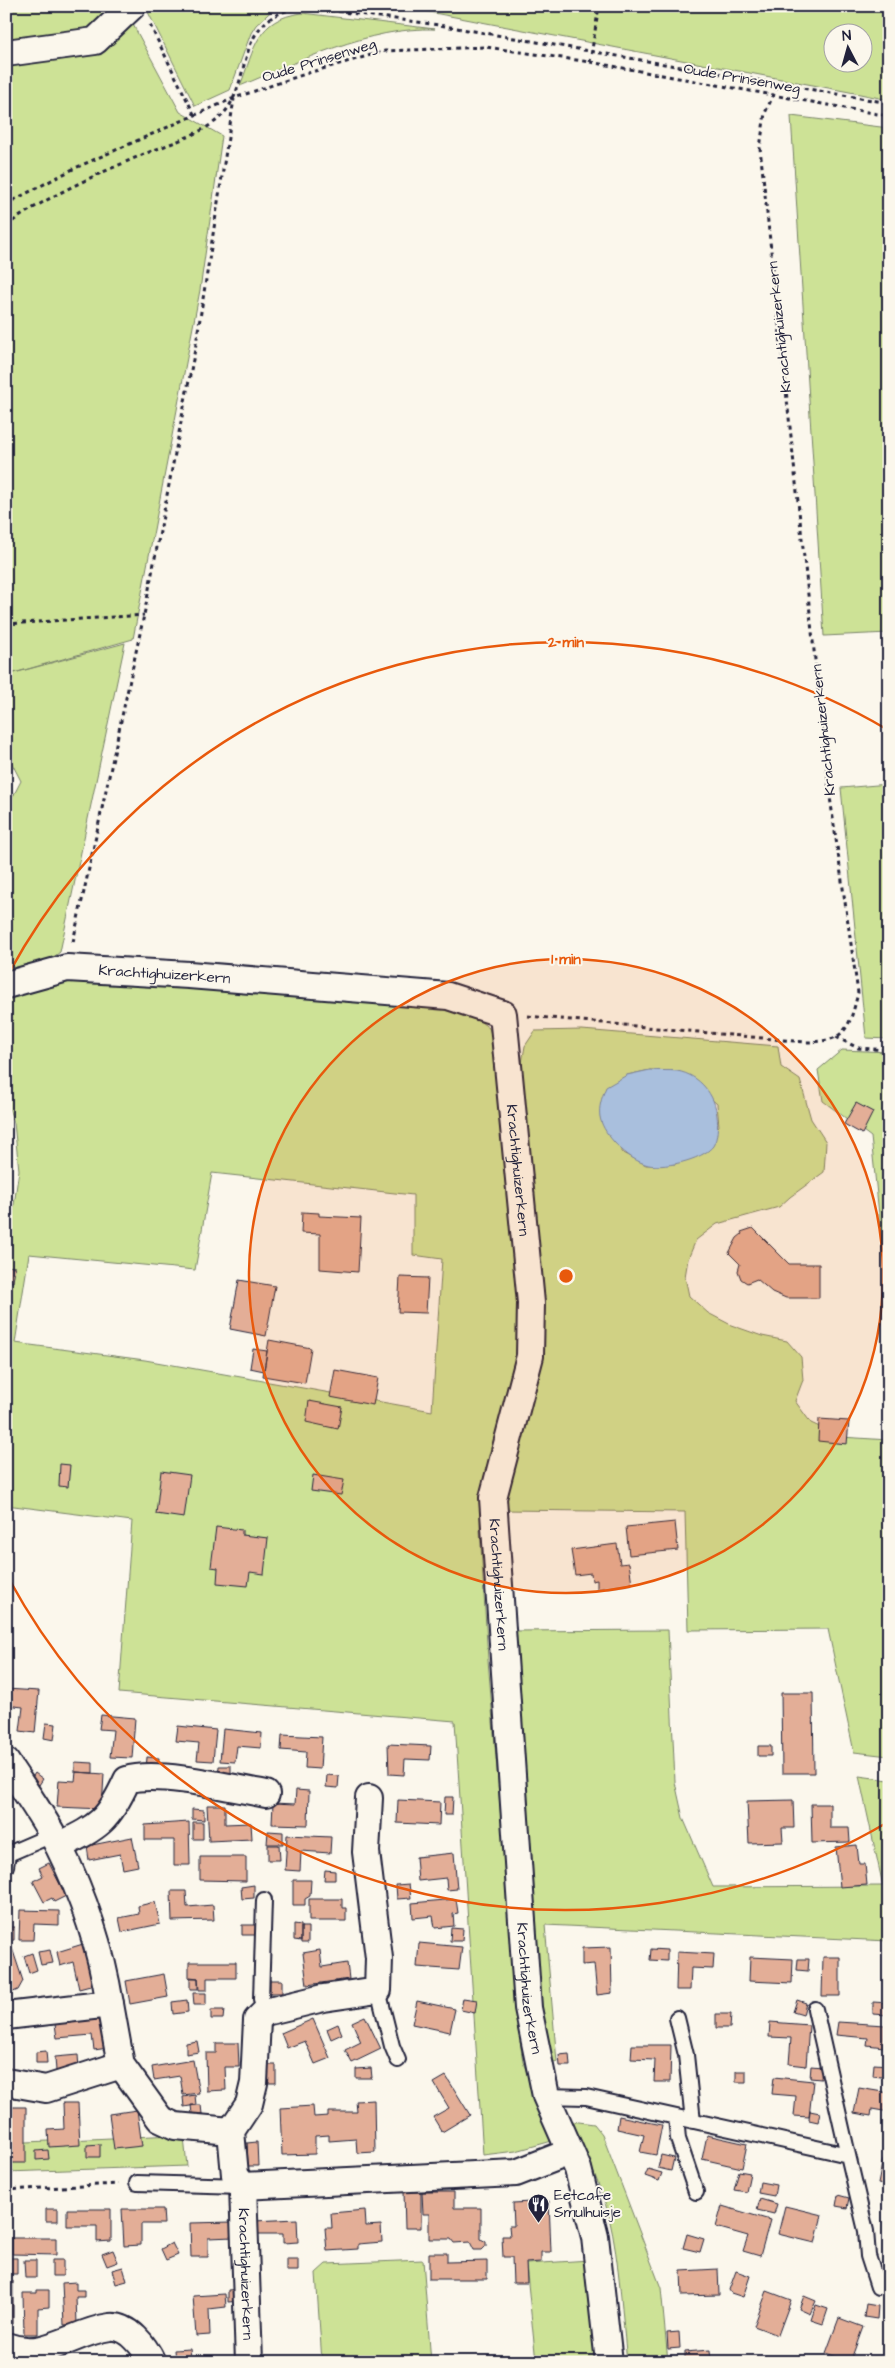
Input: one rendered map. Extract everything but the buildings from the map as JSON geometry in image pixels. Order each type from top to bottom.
[{"type":"street","points":[[6,52],[95,41],[141,15]]},
{"type":"street","name":"Krachtighuizerkern","points":[[6,985],[67,968],[189,975],[448,996],[503,1014],[531,1303],[530,1356],[493,1498],[528,2008],[546,2096],[578,2169],[595,2237],[609,2362]]},
{"type":"street","points":[[6,1762],[55,1840],[93,1928],[104,1968],[121,2065],[160,2119],[175,2126],[231,2131],[249,2104],[254,2083],[255,2029],[257,2020],[265,2012],[323,1998],[378,1990],[380,1958],[366,1852],[369,1798]]},
{"type":"street","points":[[55,1840],[96,1827],[115,1806],[127,1780],[139,1776],[206,1783],[266,1794]]},
{"type":"street","points":[[6,2016],[110,2004]]},
{"type":"street","points":[[6,2082],[46,2089],[121,2065]]},
{"type":"street","name":"Krachtighuizerkern","points":[[231,2131],[236,2175],[243,2186],[249,2362]]},
{"type":"street","name":"Krachtighuizerkern","points":[[243,2186],[516,2173],[570,2152]]},
{"type":"street","points":[[6,2346],[20,2351],[44,2350],[111,2327],[131,2334],[146,2350],[152,2362]]},
{"type":"lane","points":[[6,1866],[8,1854],[55,1840]]},
{"type":"lane","points":[[264,1900],[261,1999],[265,2012]]},
{"type":"lane","points":[[378,1990],[392,2046],[398,2060]]},
{"type":"lane","points":[[815,2009],[866,2231],[868,2256],[878,2287]]},
{"type":"lane","points":[[676,2018],[686,2055],[693,2121]]},
{"type":"lane","points":[[546,2096],[586,2097],[848,2155]]},
{"type":"lane","points":[[676,2117],[678,2139],[696,2192]]},
{"type":"lane","points":[[137,2183],[243,2186]]},
{"type":"path","points":[[297,6],[306,6]]},
{"type":"path","name":"Oude Prinsenweg","points":[[6,226],[21,215],[112,168],[200,130],[217,120],[234,98],[245,56],[260,26],[278,14],[293,8],[306,6],[439,25],[889,103]]},
{"type":"path","points":[[590,62],[599,6]]},
{"type":"path","points":[[141,15],[194,116]]},
{"type":"path","name":"Oude Prinsenweg","points":[[6,204],[75,168],[234,98],[308,73],[385,51],[486,47],[590,62],[889,116]]},
{"type":"path","name":"Krachtighuizerkern","points":[[778,85],[765,113],[760,148],[829,790],[858,994],[850,1023],[842,1034],[835,1037]]},
{"type":"path","points":[[67,968],[144,615],[196,344],[234,98]]},
{"type":"path","points":[[6,624],[144,615]]},
{"type":"path","points":[[503,1014],[805,1042],[816,1042],[835,1037],[858,1048],[889,1050]]},
{"type":"path","points":[[6,2190],[137,2183]]},
{"type":"green space","points":[[6,6],[124,6],[92,35],[6,45]]},
{"type":"green space","points":[[145,6],[277,6],[256,25],[251,33],[230,90],[195,106]]},
{"type":"green space","points":[[397,6],[889,6],[889,100],[860,94]]},
{"type":"green space","points":[[302,13],[435,29],[385,34],[335,47],[240,86],[254,48],[266,29],[287,16]]},
{"type":"green space","points":[[130,19],[180,112],[222,136],[200,290],[133,639],[14,673],[125,643],[60,952],[40,968],[6,977],[6,810],[21,781],[6,752],[6,58]]},
{"type":"green space","points":[[791,116],[889,128],[889,633],[824,636]]},
{"type":"green space","points":[[889,784],[889,1039],[866,1038],[841,788]]},
{"type":"green space","points":[[110,976],[466,1011],[489,1028],[496,1050],[523,1320],[522,1366],[481,1501],[480,1530],[488,1660],[518,2027],[523,2062],[552,2141],[516,2151],[483,2155],[455,1721],[119,1693],[132,1521],[6,1505],[6,1237],[11,1226],[19,1170],[14,1123],[6,1100],[6,996],[33,985]],"holes":[[[212,1173],[413,1195],[413,1255],[442,1259],[432,1411],[145,1360],[15,1343],[29,1254],[195,1270]]]},
{"type":"green space","points":[[582,1030],[778,1046],[781,1067],[800,1080],[811,1119],[826,1142],[824,1172],[779,1207],[717,1224],[696,1240],[688,1259],[685,1277],[689,1296],[708,1313],[731,1325],[762,1336],[787,1341],[801,1357],[803,1380],[795,1401],[811,1423],[841,1437],[889,1440],[889,1756],[854,1752],[828,1629],[688,1630],[685,1512],[503,1510],[540,1371],[520,1074],[525,1046],[535,1031]],"holes":[[[650,1070],[679,1071],[717,1104],[719,1126],[676,1164],[646,1165],[622,1152],[627,1075]]]},
{"type":"green space","points":[[842,1050],[889,1052],[889,1256],[883,1253],[871,1137],[823,1101],[818,1070]]},
{"type":"green space","points":[[668,1630],[675,1782],[683,1818],[713,1887],[883,1886],[859,1776],[889,1780],[889,1941],[545,1925],[557,2062],[550,2061],[545,2041],[511,1631]]},
{"type":"green space","points":[[571,2121],[594,2124],[602,2134],[661,2288],[668,2362],[627,2362],[618,2271],[609,2217],[597,2180]]},
{"type":"green space","points":[[174,2135],[184,2138],[187,2166],[6,2172],[6,2143]]},
{"type":"green space","points":[[423,2260],[431,2362],[322,2362],[316,2273],[326,2264]]},
{"type":"green space","points":[[590,2260],[602,2362],[536,2362],[526,2264]]},
{"type":"water","points":[[650,1070],[685,1073],[705,1087],[716,1108],[717,1116],[715,1143],[708,1151],[700,1156],[670,1165],[652,1166],[628,1155],[608,1135],[600,1116],[601,1103],[606,1087],[627,1075]]},
{"type":"place","name":"Eetcafe Smulhuisje","points":[[538,2223]]}]
